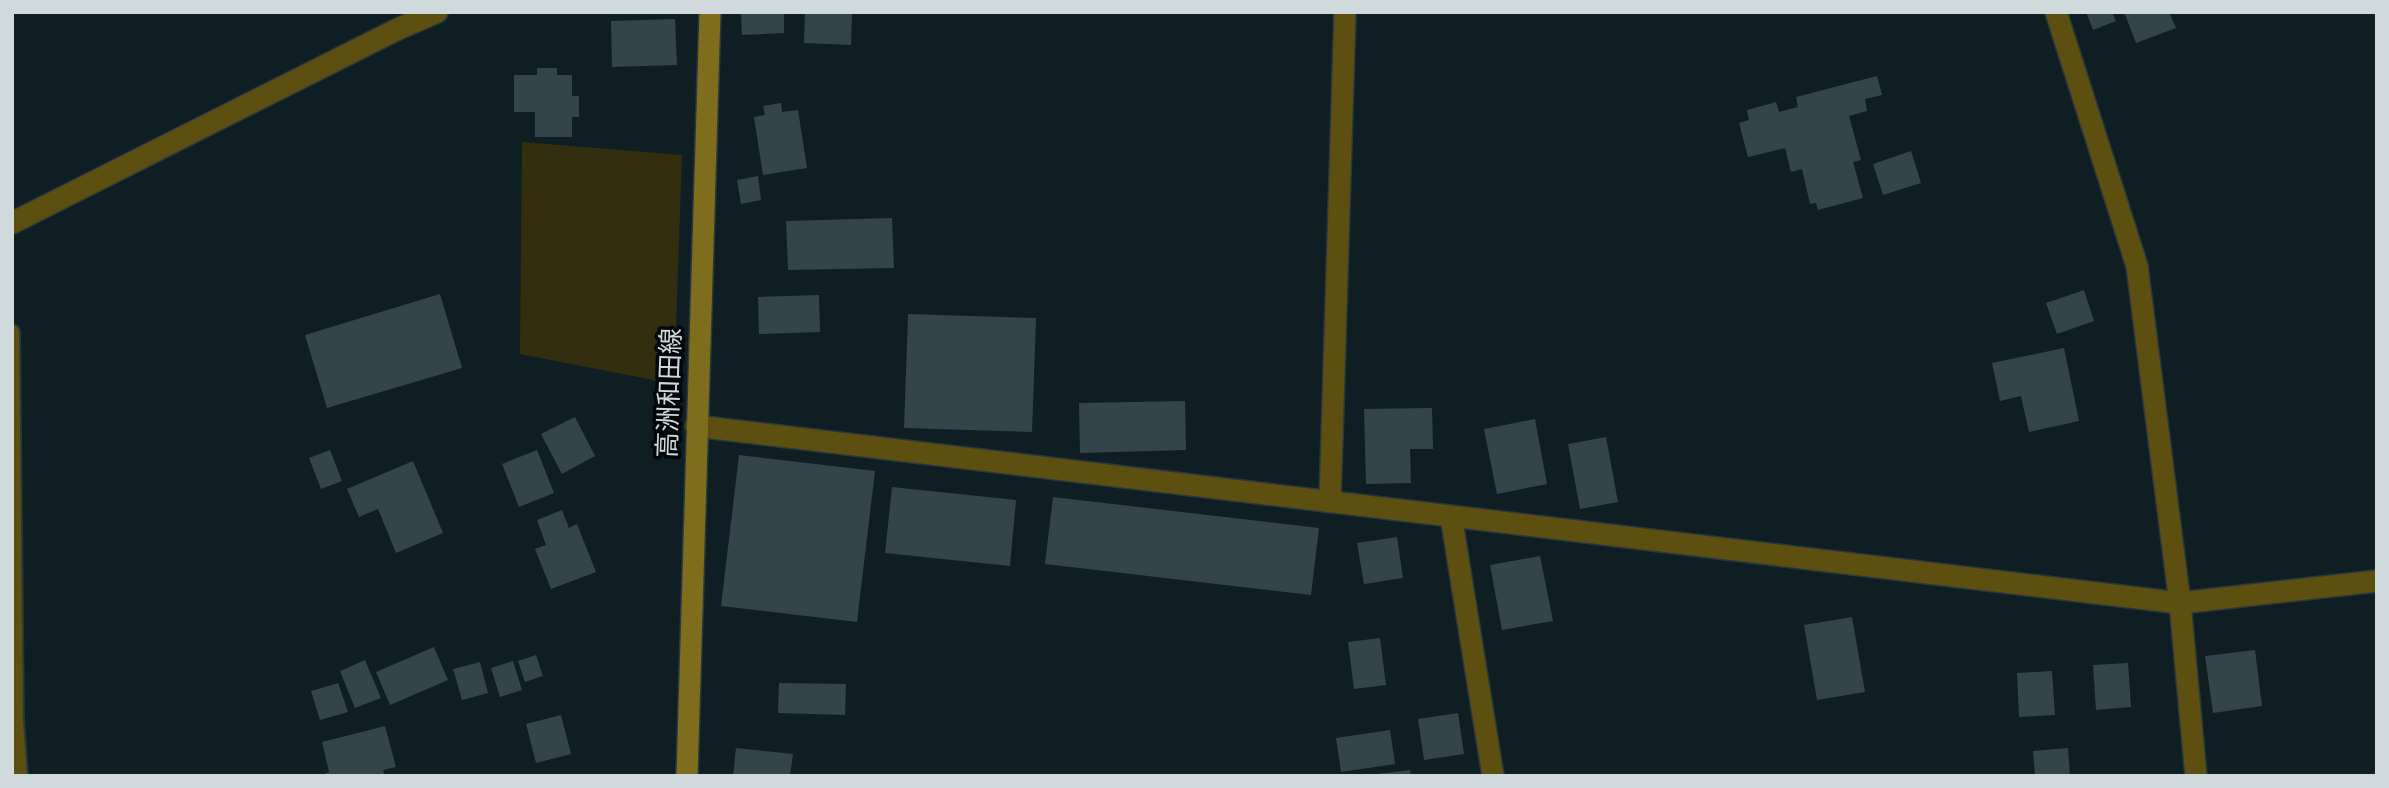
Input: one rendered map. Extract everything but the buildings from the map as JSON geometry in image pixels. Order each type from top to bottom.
[{"type":"main road","name":"高洲和田線","points":[[687,776],[709,12]]},
{"type":"street","points":[[12,223],[397,21],[437,12]]},
{"type":"street","points":[[1330,502],[1345,12]]},
{"type":"street","points":[[2056,12],[2137,266],[2180,603],[2196,776]]},
{"type":"street","points":[[696,426],[2180,603],[2377,581]]},
{"type":"street","points":[[1451,516],[1493,776]]},
{"type":"lane","points":[[12,331],[16,722],[20,776]]},
{"type":"shaded area","points":[[522,142],[682,155],[674,384],[520,354]]}]
